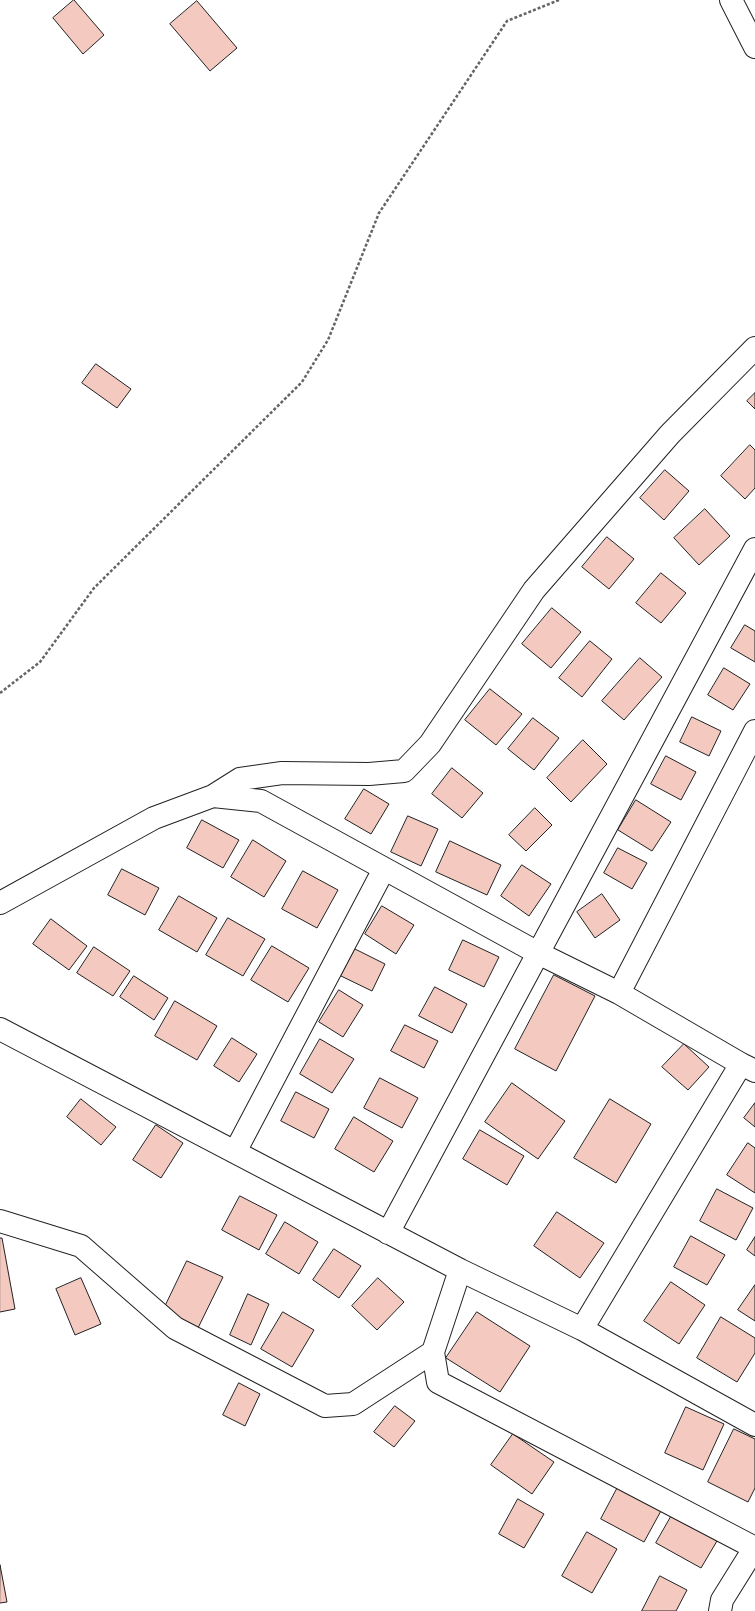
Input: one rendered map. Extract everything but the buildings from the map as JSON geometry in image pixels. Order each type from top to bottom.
[{"type":"street","points":[[731,0],[755,47]]},
{"type":"street","points":[[0,903],[154,818],[213,796],[240,779],[282,773],[369,774],[404,771],[430,744],[534,590],[670,434],[755,348]]},
{"type":"street","points":[[388,1233],[755,549]]},
{"type":"street","points":[[619,993],[755,732]]},
{"type":"street","points":[[213,796],[261,801],[538,953],[619,993],[748,1068],[582,1329]]},
{"type":"street","points":[[235,1152],[384,869]]},
{"type":"street","points":[[0,1029],[388,1233],[460,1270],[582,1329],[753,1420]]},
{"type":"street","points":[[0,1221],[81,1246],[175,1328],[325,1406],[353,1404],[433,1352]]},
{"type":"street","points":[[460,1270],[433,1352],[438,1382],[755,1548],[722,1600],[720,1611]]},
{"type":"path","points":[[0,693],[40,662],[94,588],[302,382],[328,340],[379,213],[507,21],[559,0]]}]
